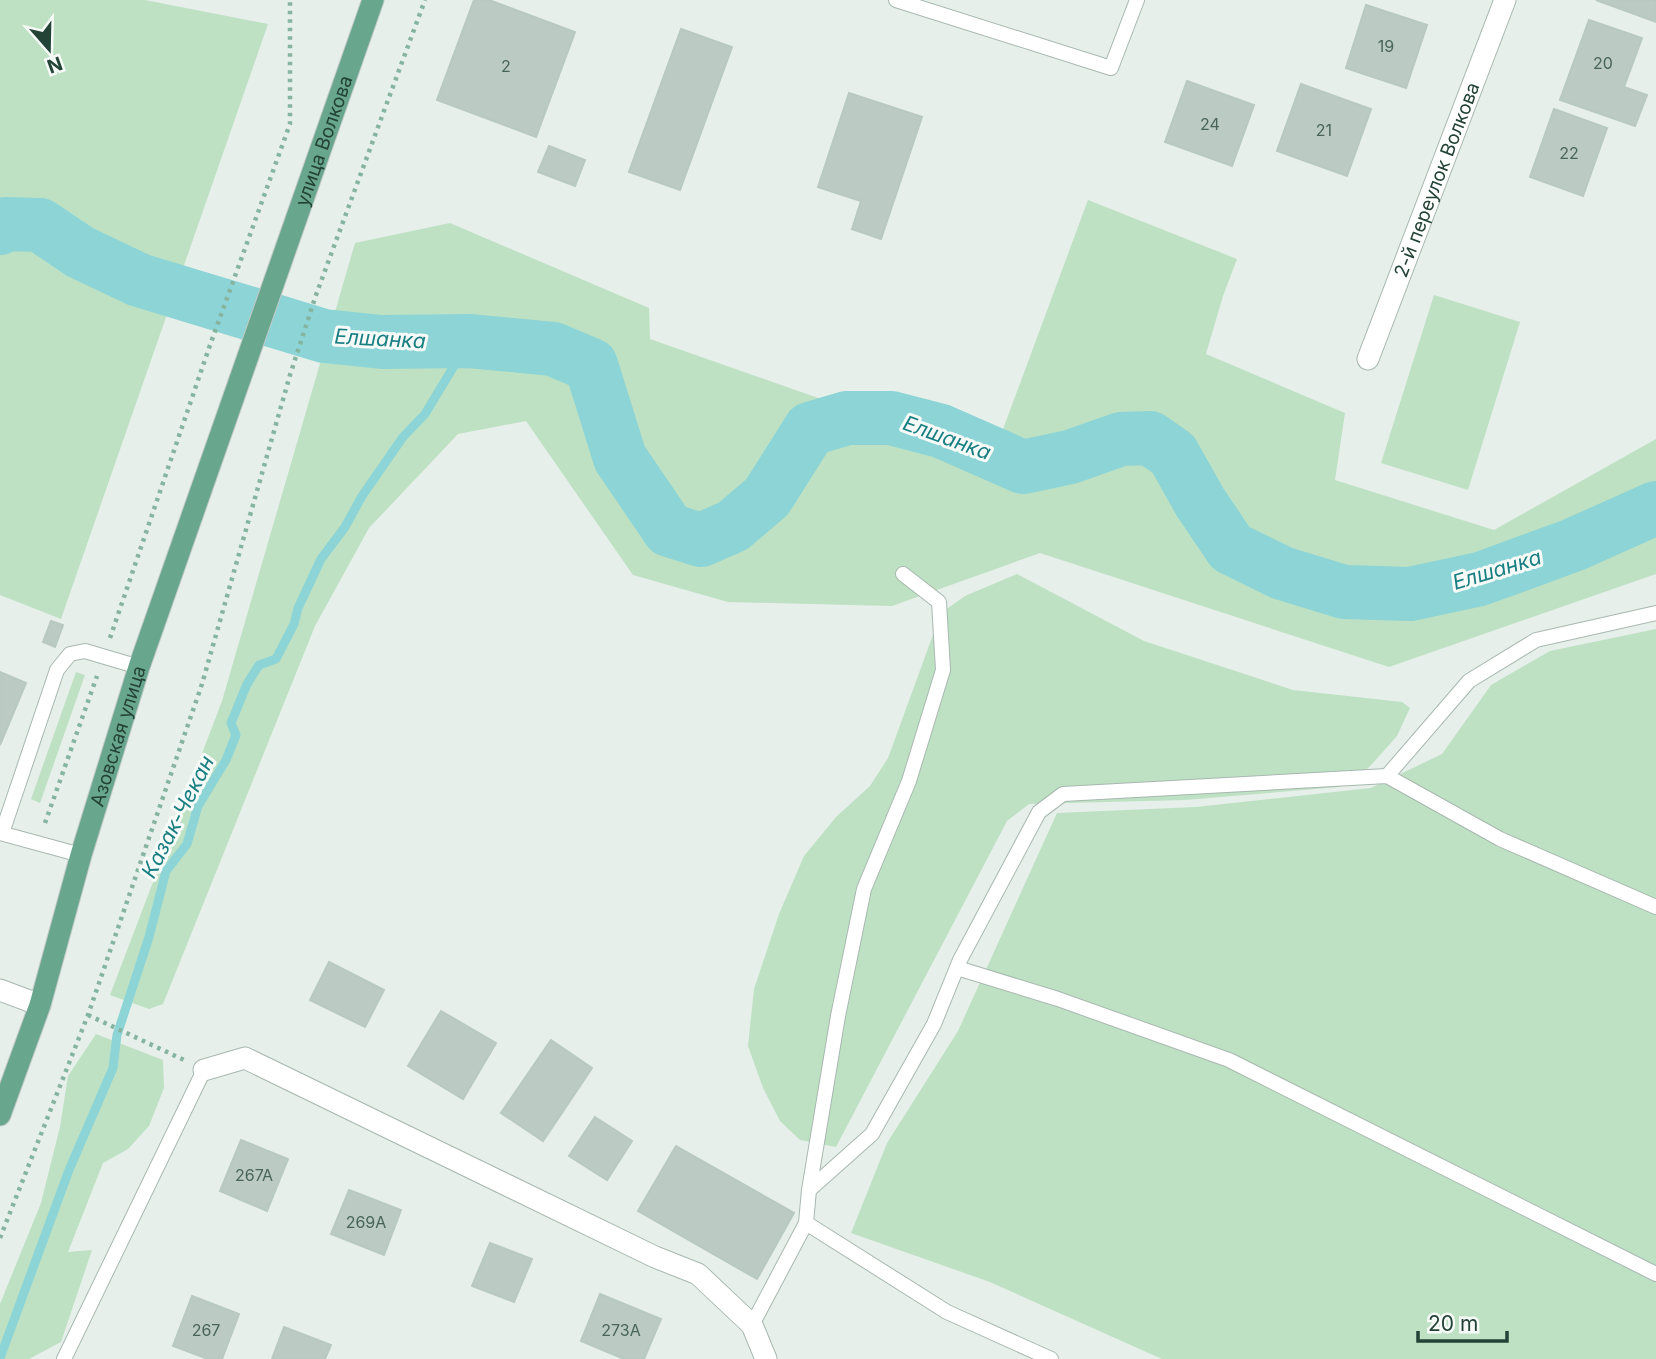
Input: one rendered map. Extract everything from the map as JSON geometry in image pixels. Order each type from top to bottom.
[{"type":"main road","name":"улица Волкова","points":[[247,360],[373,0]]},
{"type":"main road","name":"Азовская улица","points":[[0,1115],[40,1006],[81,855],[139,667],[247,360]]},
{"type":"street","name":"2-й переулок Волкова","points":[[1368,359],[1505,0]]},
{"type":"street","points":[[0,990],[40,1006]]},
{"type":"street","points":[[204,1070],[245,1058],[655,1257],[698,1274],[752,1325],[766,1359]]},
{"type":"lane","points":[[896,0],[1111,68],[1137,0]]},
{"type":"lane","points":[[752,1325],[806,1223],[838,1016],[864,889],[909,781],[943,670],[939,602],[903,574]]},
{"type":"lane","points":[[1387,776],[1469,681],[1536,640],[1656,613]]},
{"type":"lane","points":[[81,855],[1,833],[57,670],[71,654],[85,651],[139,667]]},
{"type":"lane","points":[[809,1190],[872,1134],[934,1024],[957,968],[1039,812],[1063,794],[1387,776],[1500,839],[1656,907]]},
{"type":"lane","points":[[957,968],[1058,999],[1229,1060],[1656,1273]]},
{"type":"lane","points":[[64,1359],[204,1070]]},
{"type":"lane","points":[[806,1223],[947,1312],[1051,1359]]},
{"type":"path","points":[[38,843],[209,348],[290,124],[290,0]]},
{"type":"path","points":[[0,1238],[88,1015],[202,684],[290,375],[316,295],[425,0]]},
{"type":"path","points":[[88,1015],[204,1070]]},
{"type":"green space","points":[[0,0],[145,0],[268,24],[61,619],[0,595]]},
{"type":"green space","points":[[1088,200],[1237,259],[1206,354],[1345,413],[1335,480],[1494,530],[1656,439],[1656,574],[1389,667],[1040,553],[892,606],[728,602],[633,575],[526,421],[458,434],[369,528],[315,626],[163,1004],[149,1009],[110,995],[222,701],[355,243],[450,223],[649,308],[650,339],[992,459]]},
{"type":"green space","points":[[1434,295],[1520,322],[1468,490],[1381,463]]},
{"type":"green space","points":[[1017,574],[1144,641],[1293,690],[1402,702],[1410,708],[1397,736],[1373,763],[1362,774],[1339,787],[1185,800],[1029,804],[1007,821],[836,1147],[800,1140],[780,1121],[763,1088],[748,1046],[754,989],[779,914],[804,856],[836,817],[870,786],[888,758],[941,613],[965,596]]},
{"type":"green space","points":[[1656,629],[1656,1359],[1162,1359],[990,1282],[851,1233],[887,1143],[958,1031],[1057,813],[1196,807],[1371,788],[1442,754],[1491,685],[1550,651]]},
{"type":"green space","points":[[76,672],[85,675],[40,803],[31,799]]},
{"type":"green space","points":[[96,1034],[163,1060],[164,1088],[149,1126],[128,1149],[103,1163],[68,1252],[92,1250],[61,1342],[29,1359],[0,1359],[0,1304],[41,1203],[60,1127],[68,1076]]},
{"type":"building","points":[[474,0],[489,0],[575,32],[536,137],[437,100]]},
{"type":"building","points":[[1596,0],[1656,0],[1656,22]]},
{"type":"building","points":[[1366,5],[1427,25],[1406,88],[1346,68]]},
{"type":"building","points":[[1589,20],[1642,38],[1624,87],[1647,95],[1635,126],[1560,100]]},
{"type":"building","points":[[681,29],[732,47],[680,190],[629,172]]},
{"type":"building","points":[[1187,81],[1254,105],[1232,166],[1165,142]]},
{"type":"building","points":[[1301,84],[1371,109],[1347,176],[1277,151]]},
{"type":"building","points":[[849,93],[922,117],[881,239],[852,229],[861,201],[818,187]]},
{"type":"building","points":[[1554,109],[1607,128],[1583,196],[1530,177]]},
{"type":"building","points":[[549,146],[585,160],[575,186],[538,172]]},
{"type":"building","points":[[51,621],[63,625],[55,647],[43,642]]},
{"type":"building","points":[[0,672],[26,683],[0,745]]},
{"type":"building","points":[[329,962],[384,990],[365,1027],[310,1000]]},
{"type":"building","points":[[441,1011],[496,1043],[463,1099],[408,1066]]},
{"type":"building","points":[[551,1040],[592,1068],[543,1141],[501,1113]]},
{"type":"building","points":[[595,1117],[632,1141],[607,1180],[569,1156]]},
{"type":"building","points":[[241,1140],[288,1159],[267,1211],[220,1191]]},
{"type":"building","points":[[676,1146],[794,1213],[757,1279],[638,1211]]},
{"type":"building","points":[[349,1190],[401,1210],[384,1255],[331,1234]]},
{"type":"building","points":[[490,1243],[532,1259],[514,1302],[472,1286]]},
{"type":"building","points":[[600,1294],[661,1319],[644,1359],[624,1359],[581,1341]]},
{"type":"building","points":[[192,1296],[239,1314],[222,1359],[208,1359],[173,1346]]},
{"type":"building","points":[[284,1327],[331,1345],[325,1359],[272,1359]]},
{"type":"waterway","name":"Елшанка","points":[[0,228],[5,224],[40,225],[80,252],[139,280],[324,336],[382,342],[469,341],[553,349],[591,365],[620,458],[669,530],[701,540],[733,526],[767,497],[810,429],[847,418],[891,418],[941,431],[1023,467],[1070,457],[1121,439],[1150,438],[1173,454],[1200,502],[1231,548],[1282,573],[1344,592],[1410,594],[1480,579],[1573,545],[1656,508]]},
{"type":"waterway","name":"Казак-Чекан","points":[[0,1358],[69,1170],[113,1068],[117,1035],[149,937],[166,871],[187,844],[198,806],[226,760],[236,735],[231,723],[247,684],[259,665],[276,659],[321,559],[403,437],[425,414],[469,341]]}]
